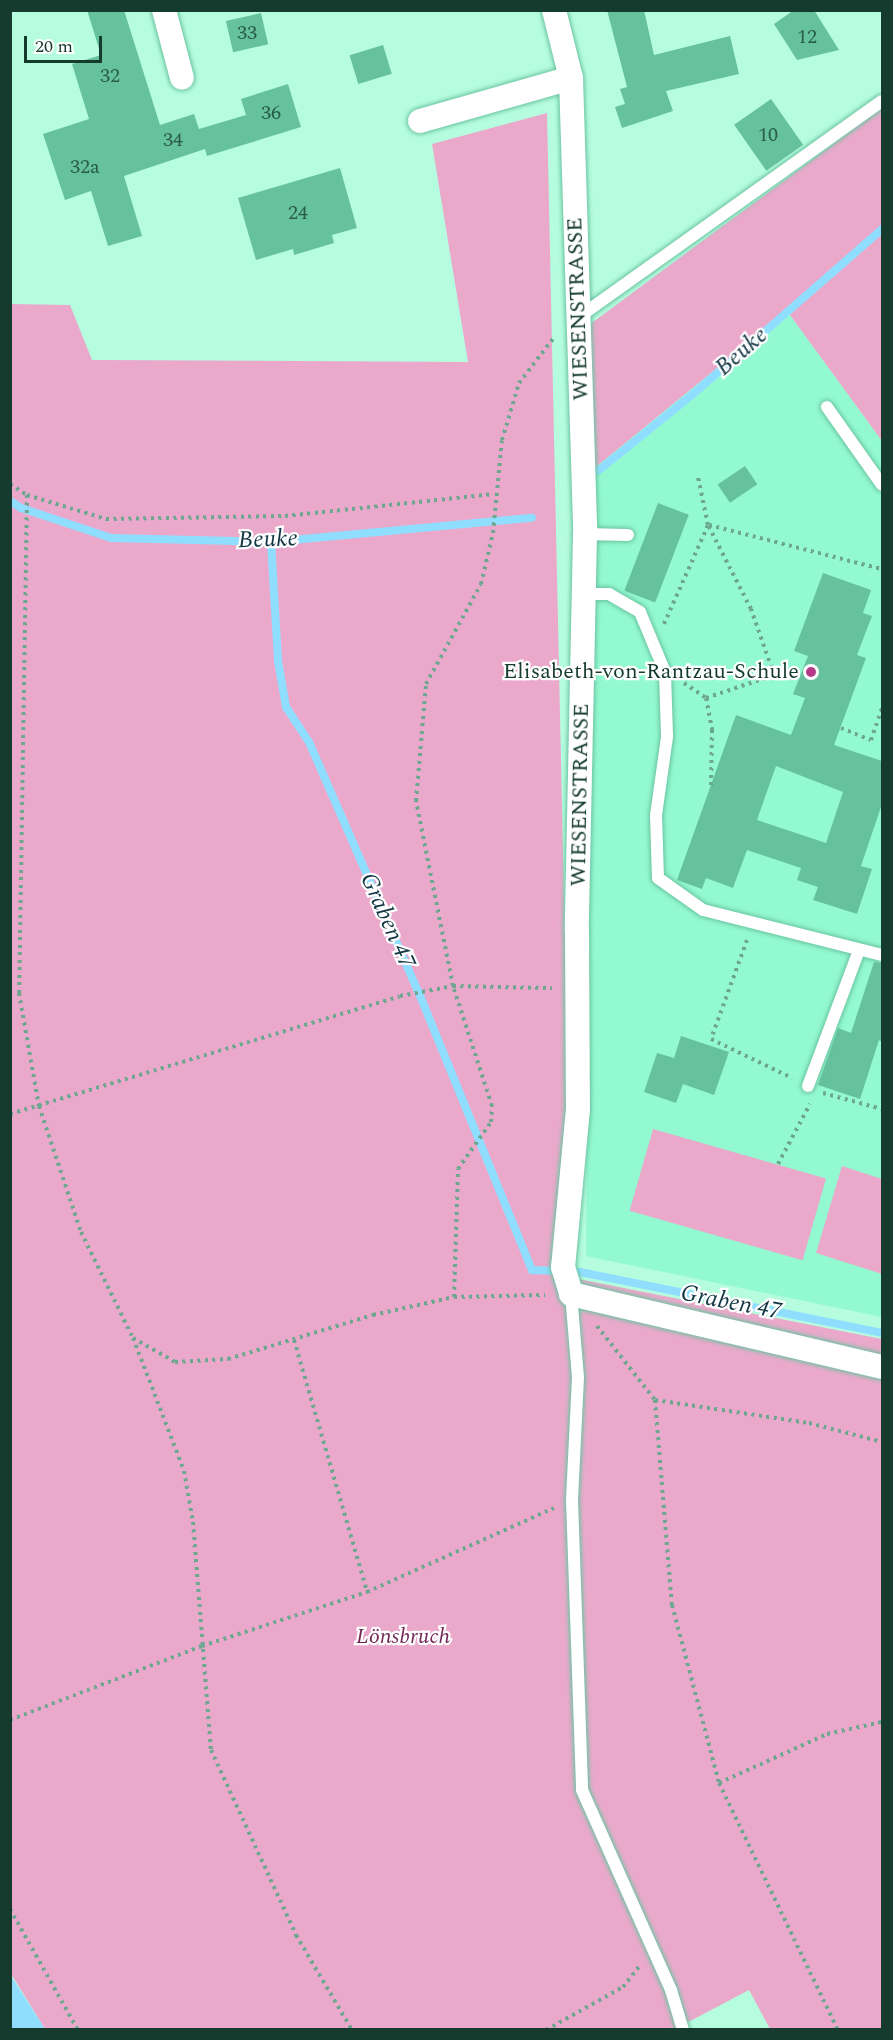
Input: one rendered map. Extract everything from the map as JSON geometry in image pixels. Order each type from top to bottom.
[{"type":"street","points":[[164,10],[182,78]]},
{"type":"street","name":"WIESENSTRASSE","points":[[554,10],[571,78],[585,534],[577,929],[578,1110],[563,1267],[572,1294]]},
{"type":"street","points":[[420,121],[571,78]]},
{"type":"street","points":[[572,1294],[882,1366]]},
{"type":"lane","points":[[578,318],[882,101]]},
{"type":"lane","points":[[827,407],[882,485]]},
{"type":"lane","points":[[585,534],[628,535]]},
{"type":"lane","points":[[585,594],[609,594],[640,612],[654,638],[665,672],[667,737],[656,815],[658,878],[702,910],[753,925],[882,955]]},
{"type":"lane","points":[[808,1086],[859,950]]},
{"type":"lane","points":[[572,1294],[578,1377],[572,1500],[582,1790],[671,1990],[683,2030]]},
{"type":"path","points":[[454,1297],[458,1169],[470,1148],[491,1122],[492,1106],[453,986],[416,801],[426,684],[481,584],[493,533],[494,494],[502,440],[519,383],[550,340],[578,318]]},
{"type":"path","points":[[698,477],[708,525],[751,609],[774,675]]},
{"type":"path","points":[[10,484],[27,495],[106,519],[285,516],[494,494]]},
{"type":"path","points":[[27,495],[25,515],[24,811],[19,993],[39,1106],[81,1232],[133,1338],[184,1471],[193,1522],[211,1750],[296,1935],[352,2030]]},
{"type":"path","points":[[708,525],[882,569]]},
{"type":"path","points":[[654,638],[669,619],[708,525]]},
{"type":"path","points":[[706,698],[774,675],[803,668]]},
{"type":"path","points":[[665,672],[706,698],[712,730],[711,786]]},
{"type":"path","points":[[841,728],[871,740],[882,708]]},
{"type":"path","points":[[711,1039],[753,925]]},
{"type":"path","points":[[10,1114],[400,996],[453,986],[539,986]]},
{"type":"path","points":[[778,1164],[812,1100]]},
{"type":"path","points":[[133,1338],[175,1362],[228,1359],[373,1315],[454,1297],[572,1294],[656,1400],[672,1605],[718,1783],[838,2030]]},
{"type":"path","points":[[294,1340],[367,1592]]},
{"type":"path","points":[[656,1400],[809,1423],[882,1442]]},
{"type":"path","points":[[10,1720],[202,1646],[367,1592],[572,1500]]},
{"type":"path","points":[[718,1783],[827,1734],[882,1722]]},
{"type":"path","points":[[10,1909],[78,2030]]},
{"type":"path","points":[[546,2030],[623,1987],[652,1950]]},
{"type":"shaded area","points":[[787,311],[882,441],[882,1317],[586,1256],[591,471]]},
{"type":"green space","points":[[882,108],[882,441],[787,311],[591,471],[585,328]]},
{"type":"green space","name":"Lönsbruch","points":[[547,113],[568,1083],[553,1274],[882,1339],[882,2029],[770,2029],[749,1990],[675,2029],[45,2029],[11,1974],[11,304],[70,305],[92,360],[468,362],[432,144]]},
{"type":"green space","points":[[653,1129],[826,1179],[803,1260],[630,1211]]},
{"type":"green space","points":[[842,1166],[882,1179],[882,1274],[816,1253]]},
{"type":"water","points":[[11,1976],[45,2029],[11,2029]]},
{"type":"building","points":[[87,10],[124,10],[160,125],[194,114],[199,129],[246,115],[241,99],[288,84],[301,127],[207,156],[205,149],[124,176],[142,236],[108,246],[91,191],[65,200],[43,134],[89,119],[72,64],[101,55]]},
{"type":"building","points":[[607,10],[644,10],[654,55],[730,36],[739,74],[666,91],[673,111],[622,128],[615,107],[625,104],[620,89],[627,87]]},
{"type":"building","points":[[794,10],[814,10],[839,50],[797,60],[774,24]]},
{"type":"building","points":[[261,13],[268,44],[233,52],[226,21]]},
{"type":"building","points":[[383,45],[392,74],[358,84],[350,55]]},
{"type":"building","points":[[771,99],[803,145],[766,171],[734,125]]},
{"type":"building","points":[[340,168],[357,228],[332,235],[334,243],[294,255],[293,249],[256,260],[238,198]]},
{"type":"building","points":[[745,466],[757,484],[730,503],[718,484]]},
{"type":"building","points":[[658,503],[689,515],[655,603],[624,591]]},
{"type":"building","points":[[823,573],[871,590],[863,613],[872,616],[857,655],[866,658],[834,745],[882,761],[882,804],[861,866],[872,869],[857,914],[813,900],[818,887],[797,880],[801,868],[747,850],[733,888],[706,878],[702,889],[677,880],[736,715],[791,735],[805,698],[793,694],[808,656],[794,651]],"holes":[[[776,766],[843,792],[826,843],[757,820]]]},
{"type":"building","points":[[874,962],[882,963],[882,1042],[879,1040],[860,1099],[818,1085],[838,1028],[851,1033]]},
{"type":"building","points":[[681,1036],[729,1052],[714,1095],[683,1084],[676,1103],[644,1092],[657,1053],[674,1058]]},
{"type":"waterway","name":"Beuke","points":[[598,471],[692,395],[882,229]]},
{"type":"waterway","name":"Beuke","points":[[10,501],[21,508],[111,538],[271,542],[532,518]]},
{"type":"waterway","name":"Graben 47","points":[[271,542],[278,661],[286,707],[309,742],[421,998],[532,1270],[557,1271]]},
{"type":"waterway","name":"Graben 47","points":[[580,1272],[882,1333]]},
{"type":"place","name":"Elisabeth-von-Rantzau-Schule","points":[[811,672]]}]
